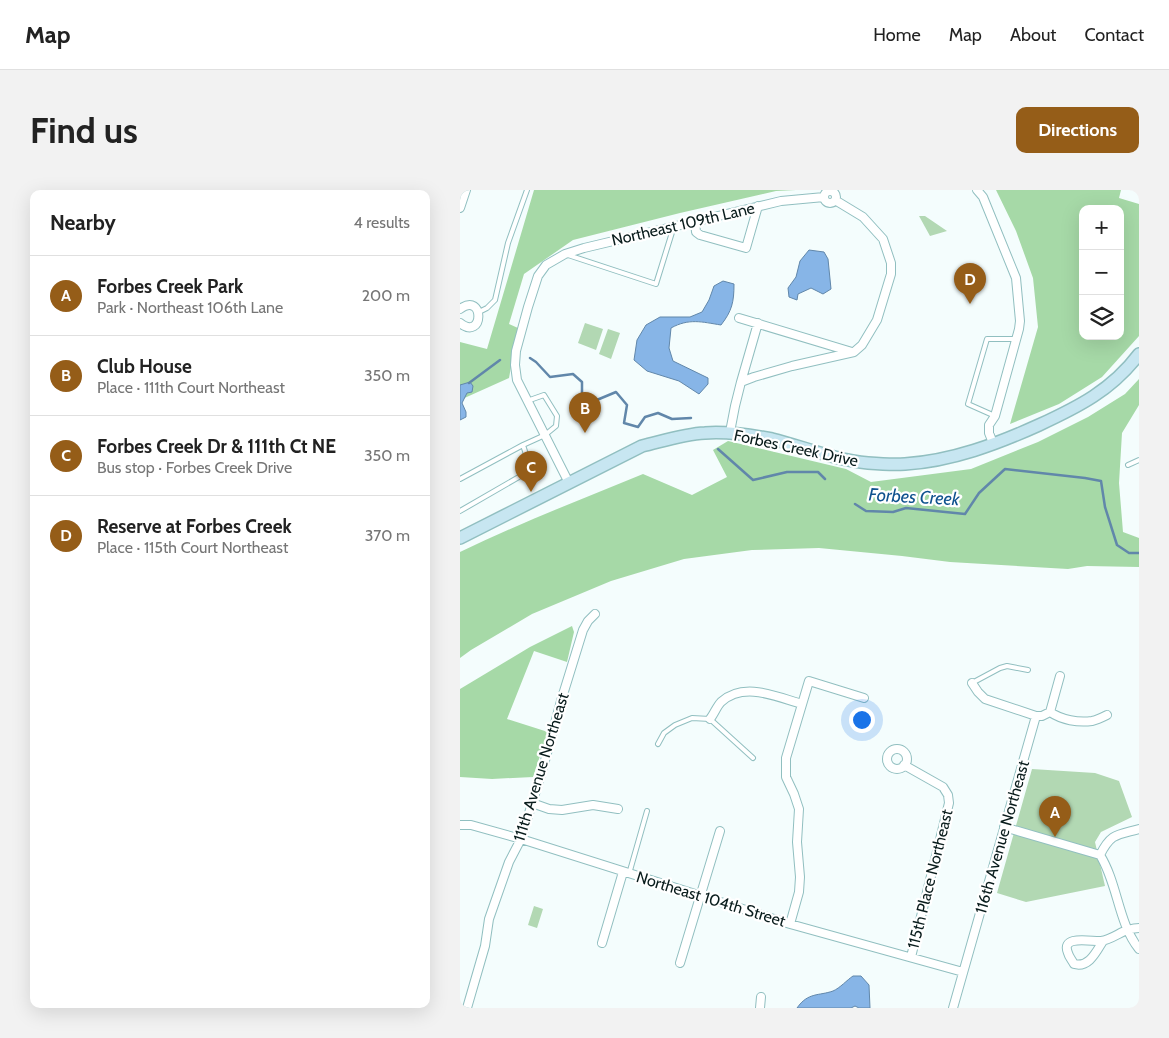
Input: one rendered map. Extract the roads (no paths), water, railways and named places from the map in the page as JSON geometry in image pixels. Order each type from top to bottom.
[{"type":"street","points":[[460,208],[466,190]]},
{"type":"street","points":[[832,190],[836,194],[836,200],[833,202],[825,200],[826,192],[832,190]]},
{"type":"street","points":[[977,190],[983,197],[1017,282],[1020,321],[1017,339],[995,416],[989,425],[989,433],[993,443]]},
{"type":"street","name":"Northeast 109th Lane","points":[[527,401],[517,380],[514,366],[516,351],[538,276],[546,265],[565,254],[584,248],[781,201],[824,197]]},
{"type":"street","points":[[742,382],[792,366],[854,352],[862,346],[877,320],[891,274],[891,263],[883,239],[863,217],[836,200]]},
{"type":"street","points":[[695,221],[696,232],[700,235],[746,248],[758,206]]},
{"type":"street","points":[[460,323],[467,327],[474,325],[478,320],[478,312],[472,306],[461,306]]},
{"type":"street","points":[[739,318],[854,352]]},
{"type":"street","points":[[730,432],[735,406],[758,324]]},
{"type":"street","name":"Forbes Creek Drive","points":[[460,538],[642,446],[675,437],[730,432],[773,440],[846,460],[867,463],[923,463],[955,456],[1024,431],[1067,412],[1097,395],[1135,363]]},
{"type":"street","points":[[527,401],[569,483]]},
{"type":"street","name":"111th Avenue Northeast","points":[[467,1008],[485,946],[489,919],[506,868],[521,840],[544,768],[561,701],[583,630],[595,614]]},
{"type":"street","points":[[972,683],[985,699],[1036,716],[1042,716],[1050,712],[1060,676]]},
{"type":"street","points":[[790,924],[799,892],[800,877],[797,842],[799,809],[786,777],[786,758],[809,681],[864,698]]},
{"type":"street","points":[[710,719],[720,703],[732,695],[748,691],[763,692],[802,704]]},
{"type":"street","points":[[1050,712],[1057,717],[1074,721],[1093,721],[1107,715]]},
{"type":"street","name":"116th Avenue Northeast","points":[[953,1008],[1036,716]]},
{"type":"street","name":"115th Place Northeast","points":[[904,765],[943,788],[948,795],[948,803],[911,957]]},
{"type":"street","points":[[532,803],[549,809],[562,810],[593,806],[618,809]]},
{"type":"street","name":"Northeast 104th Street","points":[[460,825],[471,825],[790,924],[964,972]]},
{"type":"street","points":[[1004,827],[1100,855],[1108,867],[1128,930],[1133,942],[1139,949]]},
{"type":"street","points":[[1100,855],[1109,839],[1139,829]]},
{"type":"street","points":[[680,963],[720,831]]},
{"type":"street","points":[[602,943],[626,873]]},
{"type":"street","points":[[1103,941],[1095,953],[1082,965],[1074,964],[1067,951],[1068,943],[1073,940],[1103,941],[1128,930],[1139,928]]},
{"type":"street","points":[[760,1008],[761,997]]},
{"type":"lane","points":[[478,312],[487,308],[495,300],[508,243],[527,190]]},
{"type":"lane","points":[[565,254],[656,284],[674,226]]},
{"type":"lane","points":[[995,416],[968,404],[987,339],[1017,339]]},
{"type":"lane","points":[[460,479],[545,435],[556,426],[557,416],[544,395],[527,401]]},
{"type":"lane","points":[[460,511],[531,470],[523,445]]},
{"type":"lane","points":[[1128,465],[1139,460]]},
{"type":"lane","points":[[972,683],[1007,666],[1028,670]]},
{"type":"lane","points":[[658,744],[664,733],[675,725],[692,718],[710,719],[753,758]]},
{"type":"lane","points":[[626,873],[647,811]]},
{"type":"water","points":[[809,250],[824,252],[828,259],[831,289],[823,294],[811,288],[798,294],[797,300],[789,297],[788,288],[796,277],[800,261]]},
{"type":"water","points":[[723,281],[734,284],[734,290],[730,311],[721,325],[690,322],[671,328],[669,348],[673,361],[708,378],[708,384],[699,394],[679,381],[647,371],[634,360],[637,340],[646,325],[660,317],[690,317],[702,312],[714,286]]},
{"type":"water","points":[[470,382],[473,386],[472,392],[467,393],[462,403],[466,417],[460,420],[460,385]]},
{"type":"water","points":[[853,976],[861,976],[869,985],[870,1008],[855,1006],[851,1008],[797,1008],[805,999],[833,991]]},
{"type":"waterway","name":"Forbes Creek","points":[[530,358],[550,377],[573,374],[582,382],[582,397],[592,402],[616,392],[627,405],[624,423],[638,427],[645,417],[658,413],[672,419],[691,418]]},
{"type":"waterway","name":"Forbes Creek","points":[[469,383],[500,360]]},
{"type":"waterway","name":"Forbes Creek","points":[[718,449],[753,480],[787,472],[818,472],[825,479]]},
{"type":"waterway","name":"Forbes Creek","points":[[855,504],[866,511],[893,512],[906,508],[965,514],[979,493],[1005,469],[1085,478],[1101,481],[1105,507],[1117,545],[1129,553],[1139,553]]},
{"type":"place","name":"Reserve at Forbes Creek","points":[[970,304]]},
{"type":"place","name":"Club House","points":[[585,433]]},
{"type":"place","name":"Forbes Creek Dr & 111th Ct NE","points":[[531,492]]},
{"type":"place","name":"Forbes Creek Park","points":[[1055,837]]}]
